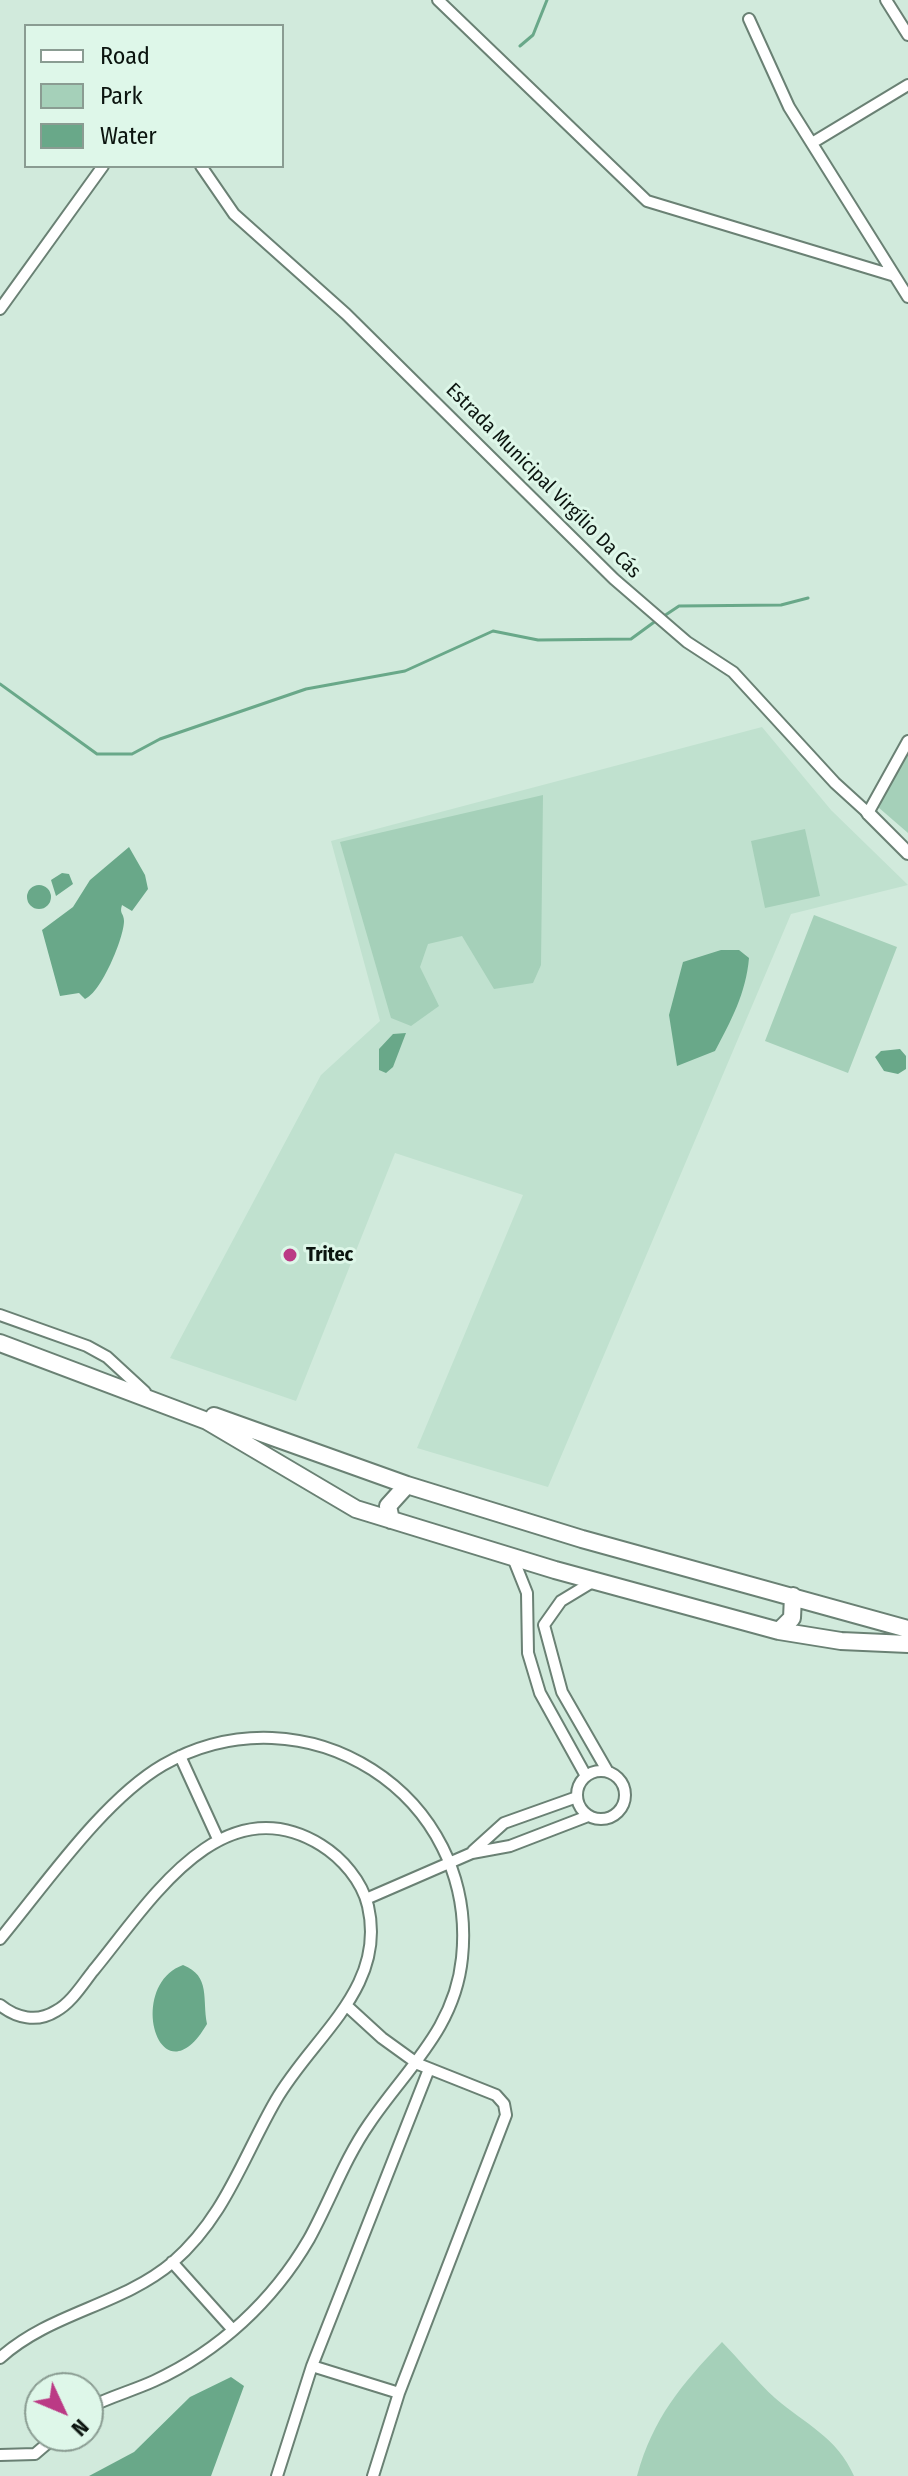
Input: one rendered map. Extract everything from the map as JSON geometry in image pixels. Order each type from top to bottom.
[{"type":"highway","points":[[0,1337],[407,1485],[582,1539],[908,1629]]},
{"type":"highway","points":[[0,1343],[207,1421],[329,1495],[391,1520],[513,1558],[779,1631],[841,1641],[908,1644]]},
{"type":"highway","points":[[391,1520],[388,1506],[407,1485]]},
{"type":"highway","points":[[779,1631],[792,1618],[793,1596]]},
{"type":"street","points":[[438,0],[647,201],[895,276]]},
{"type":"street","points":[[886,0],[908,35]]},
{"type":"street","points":[[749,19],[789,107],[908,297]]},
{"type":"street","points":[[812,143],[908,85]]},
{"type":"street","points":[[0,309],[102,168]]},
{"type":"street","name":"Estrada Municipal Virgílio Da Cás","points":[[202,168],[234,214],[346,314],[614,579],[687,642],[733,672],[835,783],[868,813]]},
{"type":"street","points":[[908,741],[868,813],[908,853]]},
{"type":"street","points":[[0,1315],[87,1346],[107,1357],[145,1392]]},
{"type":"street","points":[[513,1558],[527,1593],[528,1653],[540,1693],[586,1776]]},
{"type":"street","points":[[366,1899],[472,1853],[510,1846],[588,1816],[605,1819],[615,1814],[622,1805],[623,1788],[608,1772],[562,1692],[544,1625],[561,1601],[597,1579]]},
{"type":"street","points":[[0,1939],[110,1807],[142,1779],[180,1756],[243,1738],[287,1739],[330,1748],[369,1767],[404,1794],[433,1830],[449,1862],[463,1915],[462,1960],[447,2015],[418,2064],[362,2135],[296,2260],[266,2298],[233,2330],[174,2371],[104,2401]]},
{"type":"street","points":[[180,1756],[218,1839]]},
{"type":"street","points":[[586,1776],[608,1772]]},
{"type":"street","points":[[586,1776],[577,1797],[580,1808],[588,1816]]},
{"type":"street","points":[[472,1853],[504,1823],[577,1797]]},
{"type":"street","points":[[0,2005],[28,2018],[57,2011],[172,1875],[218,1839],[253,1829],[299,1835],[340,1860],[366,1899],[371,1950],[366,1974],[347,2006],[291,2076],[220,2209],[172,2262],[123,2295],[37,2330],[0,2358]]},
{"type":"street","points":[[347,2006],[382,2038],[418,2064],[496,2095],[504,2104],[506,2115],[399,2393],[373,2476]]},
{"type":"street","points":[[277,2476],[312,2366],[429,2069]]},
{"type":"street","points":[[172,2262],[233,2330]]},
{"type":"street","points":[[312,2366],[399,2393]]},
{"type":"street","points":[[0,2455],[37,2452]]},
{"type":"shaded area","points":[[762,727],[831,810],[908,885],[791,914],[548,1487],[417,1448],[523,1195],[395,1153],[296,1401],[170,1358],[321,1075],[380,1021],[331,841]]},
{"type":"green space","points":[[908,754],[908,833],[878,807]]},
{"type":"green space","points":[[543,795],[541,965],[533,983],[494,989],[462,936],[428,944],[420,967],[439,1006],[411,1026],[391,1018],[340,842]]},
{"type":"green space","points":[[805,829],[820,896],[765,908],[751,841]]},
{"type":"green space","points":[[814,915],[897,947],[848,1073],[765,1041]]},
{"type":"green space","points":[[722,2342],[761,2385],[839,2451],[854,2476],[637,2476],[651,2437],[670,2403]]},
{"type":"water","points":[[129,847],[145,875],[148,889],[132,911],[122,905],[124,921],[120,940],[98,987],[85,999],[79,993],[60,996],[42,930],[73,907],[90,880]]},
{"type":"water","points":[[62,873],[69,874],[73,884],[56,896],[51,880]]},
{"type":"water","points":[[39,885],[50,892],[51,897],[44,908],[39,909],[28,902],[27,897],[34,886]]},
{"type":"water","points":[[721,950],[739,950],[749,958],[737,1006],[715,1051],[677,1066],[669,1015],[683,962]]},
{"type":"water","points":[[406,1033],[393,1067],[386,1073],[379,1070],[379,1049],[393,1034]]},
{"type":"water","points":[[900,1049],[906,1056],[906,1069],[898,1074],[884,1071],[875,1057],[881,1051]]},
{"type":"water","points":[[183,1965],[198,1975],[202,1982],[207,2024],[190,2045],[175,2051],[163,2046],[156,2032],[153,2014],[156,1994],[165,1977]]},
{"type":"water","points":[[231,2377],[244,2386],[211,2476],[89,2476],[134,2452],[190,2397]]},
{"type":"waterway","points":[[520,46],[533,35],[547,0]]},
{"type":"waterway","points":[[664,616],[679,606],[781,605],[808,598]]},
{"type":"waterway","points":[[0,684],[97,754],[132,754],[160,739],[306,689],[405,671],[493,631],[538,640],[631,639],[657,620]]},
{"type":"place","name":"Tritec","points":[[290,1255]]}]
